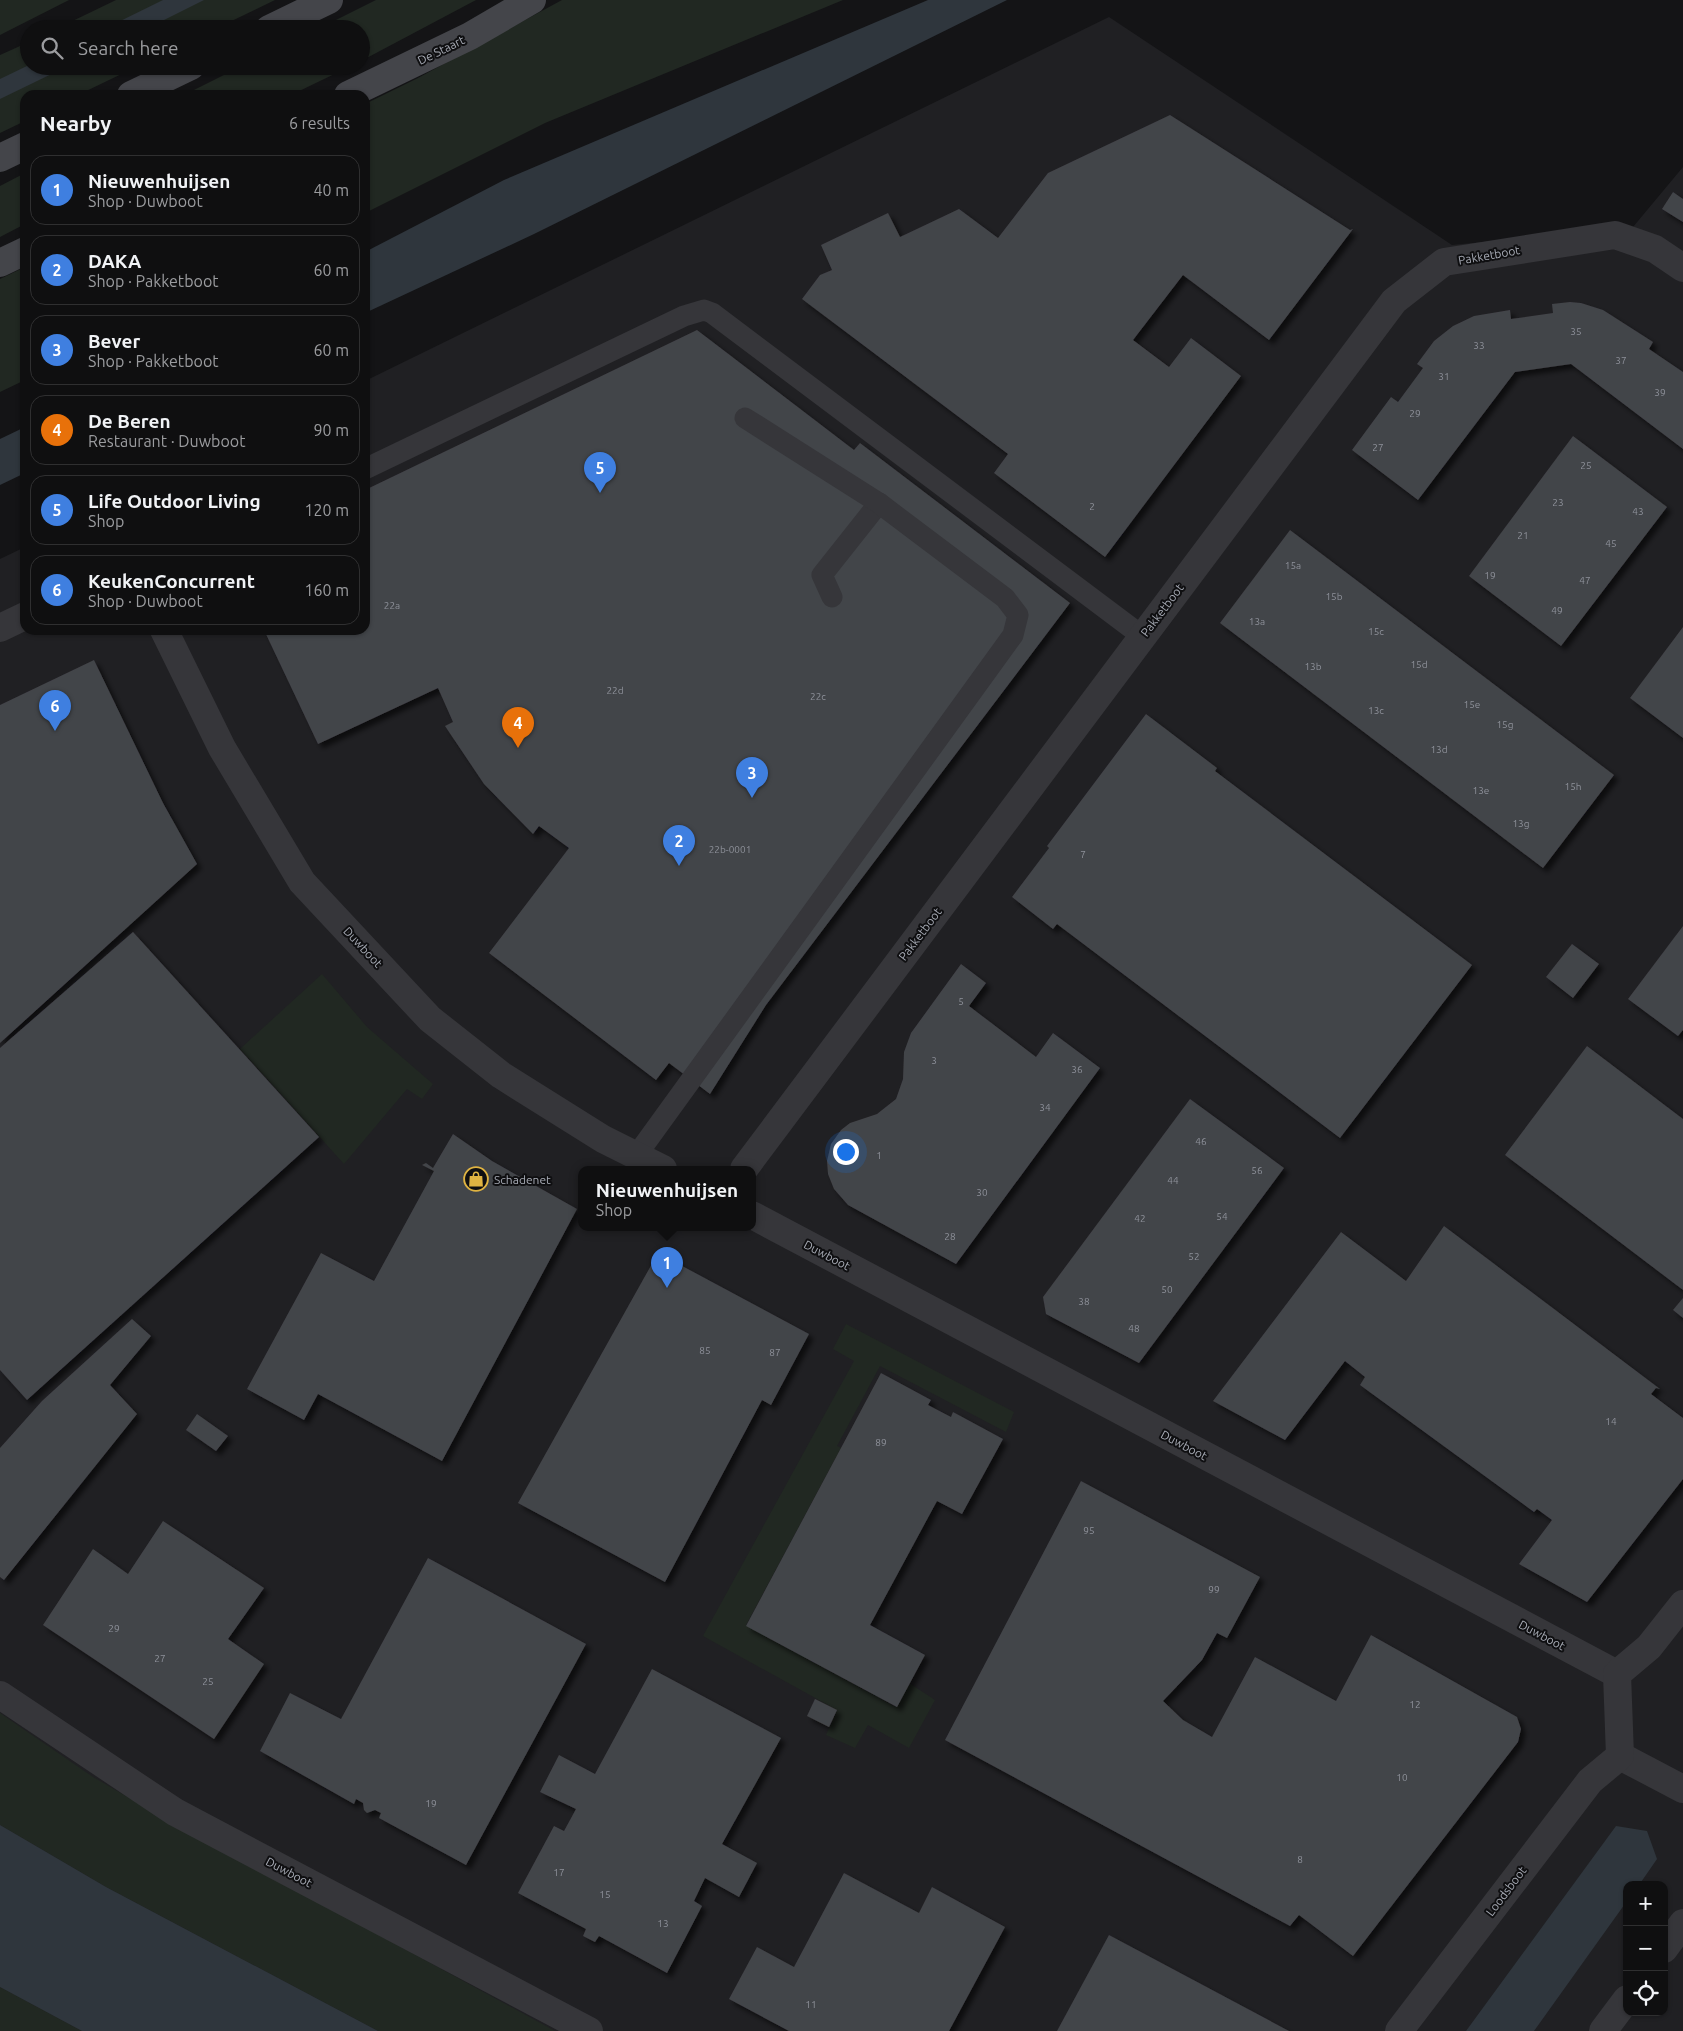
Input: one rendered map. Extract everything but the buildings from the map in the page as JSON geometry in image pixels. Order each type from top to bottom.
[{"type":"main road","points":[[288,20],[329,0]]},
{"type":"main road","name":"De Staart","points":[[358,90],[470,36],[532,0]]},
{"type":"main road","points":[[141,90],[172,75]]},
{"type":"main road","points":[[0,158],[20,148]]},
{"type":"main road","points":[[0,263],[20,253]]},
{"type":"street","name":"Pakketboot","points":[[746,1166],[1394,301],[1444,262],[1614,235],[1655,249],[1683,268]]},
{"type":"street","points":[[0,628],[20,618]]},
{"type":"street","name":"Duwboot","points":[[166,635],[222,748],[302,882],[430,1019],[501,1075],[603,1139],[657,1166]]},
{"type":"street","name":"Duwboot","points":[[756,1217],[1616,1674]]},
{"type":"street","points":[[1683,1604],[1649,1647],[1616,1674],[1620,1756],[1683,1789]]},
{"type":"street","name":"Duwboot","points":[[0,1695],[175,1812],[589,2031]]},
{"type":"street","name":"Loodsboot","points":[[1399,2031],[1590,1782],[1620,1756]]},
{"type":"street","points":[[1668,1943],[1683,1923]]},
{"type":"street","points":[[1603,2031],[1623,2004]]},
{"type":"lane","points":[[370,467],[684,316],[704,310],[712,313],[1142,636]]},
{"type":"lane","points":[[636,1156],[1013,635],[1018,615],[1005,598],[879,503],[745,418]]},
{"type":"lane","points":[[832,598],[822,575],[879,503]]},
{"type":"shaded area","points":[[0,0],[69,0],[30,20],[20,20],[20,25],[0,35]]},
{"type":"shaded area","points":[[116,0],[275,0],[234,20],[75,20]]},
{"type":"shaded area","points":[[163,0],[204,0],[164,20],[122,20]]},
{"type":"shaded area","points":[[376,0],[476,0],[370,56],[370,20],[336,20]]},
{"type":"shaded area","points":[[562,0],[843,0],[545,123],[370,210],[370,102],[418,78]]},
{"type":"shaded area","points":[[928,0],[1007,0],[534,234],[370,311],[370,249],[504,180]]},
{"type":"shaded area","points":[[1109,17],[1452,245],[1633,227],[1683,167],[1683,2031],[0,2031],[0,559],[20,549],[20,635],[370,635],[370,379]]},
{"type":"shaded area","points":[[20,46],[20,75],[119,75],[88,90],[20,90],[20,123],[0,133],[0,55]]},
{"type":"shaded area","points":[[20,69],[20,75],[49,75],[0,99],[0,79]]},
{"type":"shaded area","points":[[224,75],[332,75],[301,90],[194,90]]},
{"type":"shaded area","points":[[20,176],[20,227],[0,237],[0,186]]},
{"type":"shaded area","points":[[20,269],[20,382],[0,392],[0,279]]},
{"type":"shaded area","points":[[20,429],[20,475],[0,485],[0,439]]},
{"type":"shaded area","points":[[322,974],[367,1027],[433,1084],[422,1099],[407,1089],[344,1164],[240,1049]]},
{"type":"shaded area","points":[[846,1324],[1014,1412],[1006,1432],[880,1366],[837,1446],[841,1448],[746,1625],[896,1707],[909,1683],[935,1700],[909,1748],[868,1725],[855,1748],[826,1735],[837,1710],[703,1636],[854,1361],[833,1349]]},
{"type":"shaded area","points":[[0,1713],[93,1777],[152,1811],[555,2031],[378,2031],[106,1887],[0,1825]]},
{"type":"shaded area","points":[[0,1825],[106,1887],[378,2031],[82,2031],[0,1987]]},
{"type":"shaded area","points":[[1616,1826],[1647,1831],[1657,1859],[1642,1881],[1623,1881],[1623,1907],[1534,2031],[1466,2031]]},
{"type":"shaded area","points":[[0,1987],[82,2031],[0,2031]]},
{"type":"place","name":"Life Outdoor Living","points":[[600,493]]},
{"type":"place","name":"KeukenConcurrent","points":[[55,731]]},
{"type":"place","name":"De Beren","points":[[518,748]]},
{"type":"place","name":"Bever","points":[[752,798]]},
{"type":"place","name":"DAKA","points":[[679,866]]},
{"type":"place","name":"Schadenet","points":[[476,1179]]},
{"type":"place","name":"Nieuwenhuijsen","points":[[667,1288]]}]
